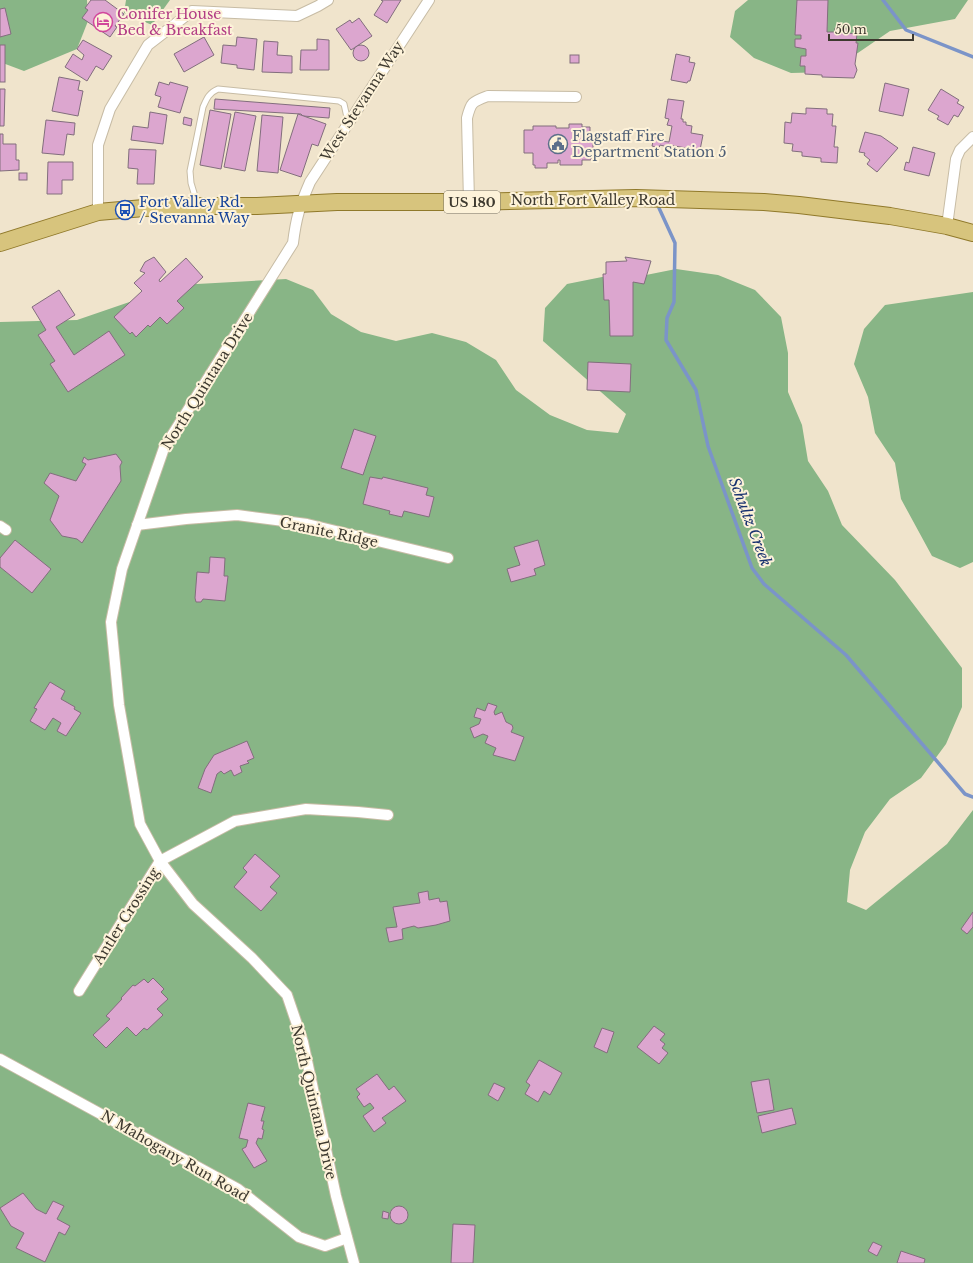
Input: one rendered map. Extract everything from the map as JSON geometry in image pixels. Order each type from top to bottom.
[{"type":"main road","name":"North Fort Valley Road","points":[[0,243],[98,212],[198,206],[257,206],[345,202],[469,202],[636,198],[764,202],[799,205],[890,216],[973,232]]},
{"type":"street","points":[[98,212],[98,145],[110,109],[148,45],[192,11],[297,16],[328,0]]},
{"type":"street","name":"West Stevanna Way","points":[[300,204],[310,182],[429,0]]},
{"type":"street","points":[[469,202],[467,118],[470,105],[477,100],[488,96],[576,97]]},
{"type":"street","points":[[947,226],[956,159],[960,150],[973,137]]},
{"type":"street","name":"North Quintana Drive","points":[[300,204],[295,221],[293,243],[164,448],[122,569],[112,622],[119,705],[140,824],[160,861],[193,904],[252,958],[287,995],[303,1042],[336,1196],[354,1263]]},
{"type":"street","name":"Granite Ridge","points":[[137,525],[237,515],[307,524],[448,558]]},
{"type":"street","name":"Antler Crossing","points":[[79,991],[160,861],[236,821],[306,809],[388,815]]},
{"type":"street","name":"N Mahogany Run Road","points":[[0,1059],[238,1189],[299,1237],[325,1246],[347,1238]]},
{"type":"lane","points":[[198,206],[191,183],[190,171],[203,107],[206,98],[211,92],[218,89],[339,101],[344,104],[348,122]]},
{"type":"green space","points":[[0,0],[87,0],[88,21],[77,49],[24,71],[0,62]]},
{"type":"green space","points":[[126,0],[170,0],[152,25],[124,13]]},
{"type":"green space","points":[[748,0],[968,0],[955,19],[890,31],[830,72],[791,73],[754,58],[730,37],[735,11]]},
{"type":"green space","points":[[676,269],[718,275],[755,290],[781,317],[788,353],[788,392],[802,425],[808,461],[828,491],[842,525],[895,580],[962,668],[962,707],[946,744],[921,778],[890,799],[865,832],[850,870],[847,902],[866,910],[947,844],[973,810],[973,1263],[0,1263],[0,322],[77,320],[179,285],[286,279],[313,290],[331,314],[361,332],[396,341],[432,333],[466,342],[496,360],[516,390],[550,415],[587,430],[618,433],[626,414],[543,341],[545,308],[567,284],[602,277],[641,276]]},
{"type":"green space","points":[[973,292],[973,562],[960,568],[932,556],[901,499],[895,463],[875,433],[868,397],[854,364],[864,329],[885,305]]},
{"type":"building","name":"Conifer House Bed & Breakfast","points":[[91,0],[105,0],[124,14],[115,26],[117,27],[110,37],[82,18],[88,10],[85,8]]},
{"type":"building","points":[[381,0],[401,0],[387,23],[374,15],[383,1]]},
{"type":"building","points":[[797,0],[828,0],[827,32],[835,32],[835,28],[847,29],[847,33],[857,34],[856,43],[858,43],[855,64],[857,70],[854,78],[822,77],[822,75],[805,74],[805,66],[800,66],[801,56],[806,56],[806,49],[795,47],[795,39],[801,39],[801,35],[795,35]]},
{"type":"building","points":[[5,8],[11,34],[0,37],[0,9]]},
{"type":"building","points":[[359,18],[372,36],[351,50],[336,29],[350,20],[352,23]]},
{"type":"building","points":[[204,37],[214,55],[184,72],[174,54]]},
{"type":"building","points":[[237,37],[257,39],[254,70],[237,68],[237,65],[221,63],[223,45],[236,46]]},
{"type":"building","points":[[317,39],[329,40],[329,70],[300,70],[301,50],[317,50]]},
{"type":"building","points":[[83,40],[112,56],[103,70],[96,66],[87,81],[65,67],[73,54],[82,60],[84,55],[77,49]]},
{"type":"building","points":[[264,41],[278,42],[277,55],[292,56],[292,73],[262,72]]},
{"type":"building","points":[[0,45],[5,45],[5,82],[0,82]]},
{"type":"building","points":[[358,45],[364,45],[369,50],[367,59],[364,61],[358,61],[353,56],[353,50]]},
{"type":"building","points":[[676,54],[690,57],[689,62],[695,63],[690,81],[687,83],[671,80]]},
{"type":"building","points":[[570,55],[579,55],[579,63],[570,63]]},
{"type":"building","points":[[59,77],[80,81],[78,90],[83,91],[78,116],[52,111]]},
{"type":"building","points":[[159,82],[169,85],[170,82],[188,87],[180,113],[158,107],[161,97],[155,95]]},
{"type":"building","points":[[885,83],[909,89],[903,116],[879,111]]},
{"type":"building","points":[[0,89],[5,89],[4,126],[0,126]]},
{"type":"building","points":[[941,89],[959,100],[957,103],[964,107],[958,117],[954,115],[948,125],[937,119],[939,116],[928,110]]},
{"type":"building","points":[[215,99],[330,108],[329,118],[303,116],[301,114],[214,109]]},
{"type":"building","points":[[668,99],[684,101],[681,119],[683,119],[683,122],[686,122],[686,125],[692,126],[691,133],[703,135],[699,155],[685,152],[686,148],[669,145],[668,147],[660,145],[659,148],[652,146],[654,137],[661,138],[660,141],[669,142],[672,126],[667,125],[669,119],[665,118]]},
{"type":"building","points":[[806,108],[827,109],[827,114],[833,114],[832,126],[836,126],[834,147],[838,147],[837,163],[821,162],[821,158],[802,156],[802,152],[792,151],[793,144],[784,143],[785,122],[791,123],[792,113],[806,114]]},
{"type":"building","points":[[210,110],[231,114],[221,169],[200,165]]},
{"type":"building","points":[[150,112],[167,115],[163,144],[131,140],[133,126],[148,128]]},
{"type":"building","points":[[235,112],[256,116],[245,171],[224,167]]},
{"type":"building","points":[[298,114],[326,124],[318,146],[312,144],[301,177],[280,170]]},
{"type":"building","points":[[262,115],[283,117],[278,173],[257,171]]},
{"type":"building","points":[[184,117],[192,119],[191,126],[183,124]]},
{"type":"building","points":[[46,120],[75,123],[74,135],[67,134],[64,155],[42,153]]},
{"type":"building","name":"Flagstaff Fire Department Station 5","points":[[569,124],[582,124],[582,127],[590,127],[590,135],[593,135],[593,153],[591,153],[591,160],[582,160],[582,165],[560,165],[560,160],[558,160],[558,163],[547,163],[547,168],[535,168],[535,165],[533,165],[533,153],[524,153],[524,130],[533,130],[533,126],[556,126],[556,128],[569,128]]},
{"type":"building","points":[[865,132],[881,136],[898,148],[877,172],[867,164],[870,160],[864,155],[865,153],[859,152]]},
{"type":"building","points":[[0,134],[3,134],[3,144],[16,144],[16,160],[19,160],[19,170],[0,171]]},
{"type":"building","points":[[913,147],[935,153],[929,176],[904,170],[906,162],[909,163]]},
{"type":"building","points":[[129,149],[156,150],[154,184],[137,184],[138,169],[128,168]]},
{"type":"building","points":[[48,162],[73,162],[73,180],[62,180],[62,194],[47,194]]},
{"type":"building","points":[[19,173],[27,173],[27,180],[19,180]]},
{"type":"building","points":[[154,257],[166,272],[159,280],[160,282],[186,258],[203,277],[177,301],[184,308],[167,324],[160,317],[150,327],[148,325],[136,337],[132,332],[130,334],[114,317],[142,291],[134,283],[145,273],[140,271],[145,262]]},
{"type":"building","points":[[625,257],[651,261],[644,284],[633,282],[633,336],[610,336],[609,300],[604,300],[603,274],[606,274],[606,262],[627,261]]},
{"type":"building","points":[[59,290],[75,315],[56,327],[74,355],[109,331],[125,355],[68,392],[50,364],[55,361],[38,335],[46,330],[32,307]]},
{"type":"building","points":[[588,362],[631,364],[630,392],[587,390]]},
{"type":"building","points":[[354,429],[376,436],[363,475],[341,468]]},
{"type":"building","points":[[116,454],[122,462],[120,466],[121,481],[82,543],[77,539],[62,536],[50,520],[59,496],[44,483],[50,473],[76,481],[86,464],[82,462],[84,457],[88,460]]},
{"type":"building","points":[[370,477],[382,479],[383,477],[428,488],[426,495],[434,497],[429,517],[404,511],[402,517],[389,514],[390,511],[363,504]]},
{"type":"building","points":[[15,540],[51,569],[32,593],[0,567],[0,558]]},
{"type":"building","points":[[538,540],[545,565],[534,569],[536,575],[511,582],[507,569],[520,565],[514,547]]},
{"type":"building","points":[[210,557],[225,558],[224,576],[228,576],[225,601],[203,599],[201,602],[196,602],[197,572],[209,573]]},
{"type":"building","points":[[50,682],[65,691],[61,699],[75,707],[74,709],[81,713],[66,736],[57,731],[61,723],[53,718],[45,730],[30,721],[37,709],[34,708]]},
{"type":"building","points":[[488,703],[497,706],[494,712],[495,715],[502,712],[506,722],[512,725],[513,728],[511,732],[524,737],[515,761],[493,755],[496,748],[485,743],[488,736],[483,734],[474,738],[470,728],[479,724],[481,719],[474,717],[477,708],[485,711]]},
{"type":"building","points":[[247,741],[254,758],[247,761],[249,763],[240,766],[242,772],[234,776],[231,770],[224,774],[221,771],[217,774],[211,793],[198,788],[205,769],[214,755]]},
{"type":"building","points":[[255,854],[280,876],[270,887],[277,893],[261,911],[234,887],[247,872],[243,868]]},
{"type":"building","points":[[428,891],[429,900],[439,898],[440,902],[447,901],[450,921],[418,928],[414,926],[402,929],[403,939],[389,942],[386,928],[397,927],[393,907],[420,903],[418,893]]},
{"type":"building","points":[[973,912],[973,927],[967,934],[961,929]]},
{"type":"building","points":[[153,978],[164,989],[161,992],[168,999],[157,1009],[163,1015],[147,1030],[144,1028],[136,1036],[127,1027],[106,1048],[93,1035],[110,1019],[106,1016],[133,985],[135,986],[144,979],[148,983]]},
{"type":"building","points":[[654,1026],[665,1034],[660,1040],[665,1044],[662,1048],[668,1053],[659,1064],[637,1047]]},
{"type":"building","points":[[602,1028],[614,1032],[607,1053],[594,1047]]},
{"type":"building","points":[[539,1060],[562,1073],[550,1095],[544,1091],[538,1102],[525,1094],[530,1085],[526,1082]]},
{"type":"building","points":[[377,1074],[389,1090],[394,1086],[406,1101],[382,1118],[386,1123],[374,1132],[363,1116],[374,1108],[370,1103],[364,1107],[357,1097],[360,1094],[356,1089]]},
{"type":"building","points":[[769,1079],[774,1110],[757,1113],[751,1082]]},
{"type":"building","points":[[494,1083],[505,1088],[498,1101],[488,1095]]},
{"type":"building","points":[[248,1103],[265,1107],[261,1121],[264,1121],[262,1139],[258,1138],[256,1143],[267,1161],[254,1168],[242,1149],[246,1147],[248,1140],[239,1138]]},
{"type":"building","points":[[792,1108],[796,1124],[762,1133],[758,1116]]},
{"type":"building","points":[[23,1193],[36,1209],[46,1214],[53,1201],[64,1206],[57,1219],[70,1226],[65,1235],[59,1232],[45,1262],[16,1248],[24,1233],[11,1226],[0,1208]]},
{"type":"building","points":[[399,1206],[405,1209],[408,1215],[405,1221],[399,1224],[393,1221],[390,1215],[393,1209]]},
{"type":"building","points":[[383,1211],[389,1213],[388,1219],[382,1218]]},
{"type":"building","points":[[453,1224],[475,1225],[473,1263],[451,1263]]},
{"type":"building","points":[[873,1242],[882,1246],[877,1256],[868,1251]]},
{"type":"building","points":[[901,1251],[925,1259],[924,1263],[897,1263]]},
{"type":"waterway","points":[[883,0],[906,30],[973,57]]},
{"type":"waterway","name":"Schultz Creek","points":[[659,208],[675,243],[674,302],[667,318],[666,340],[696,390],[708,446],[752,568],[764,584],[846,655],[965,794],[973,797]]},
{"type":"place","name":"Conifer House Bed & Breakfast","points":[[103,22]]},
{"type":"place","name":"Flagstaff Fire Department Station 5","points":[[558,144]]},
{"type":"place","name":"Fort Valley Rd. / Stevanna Way","points":[[125,210]]}]
